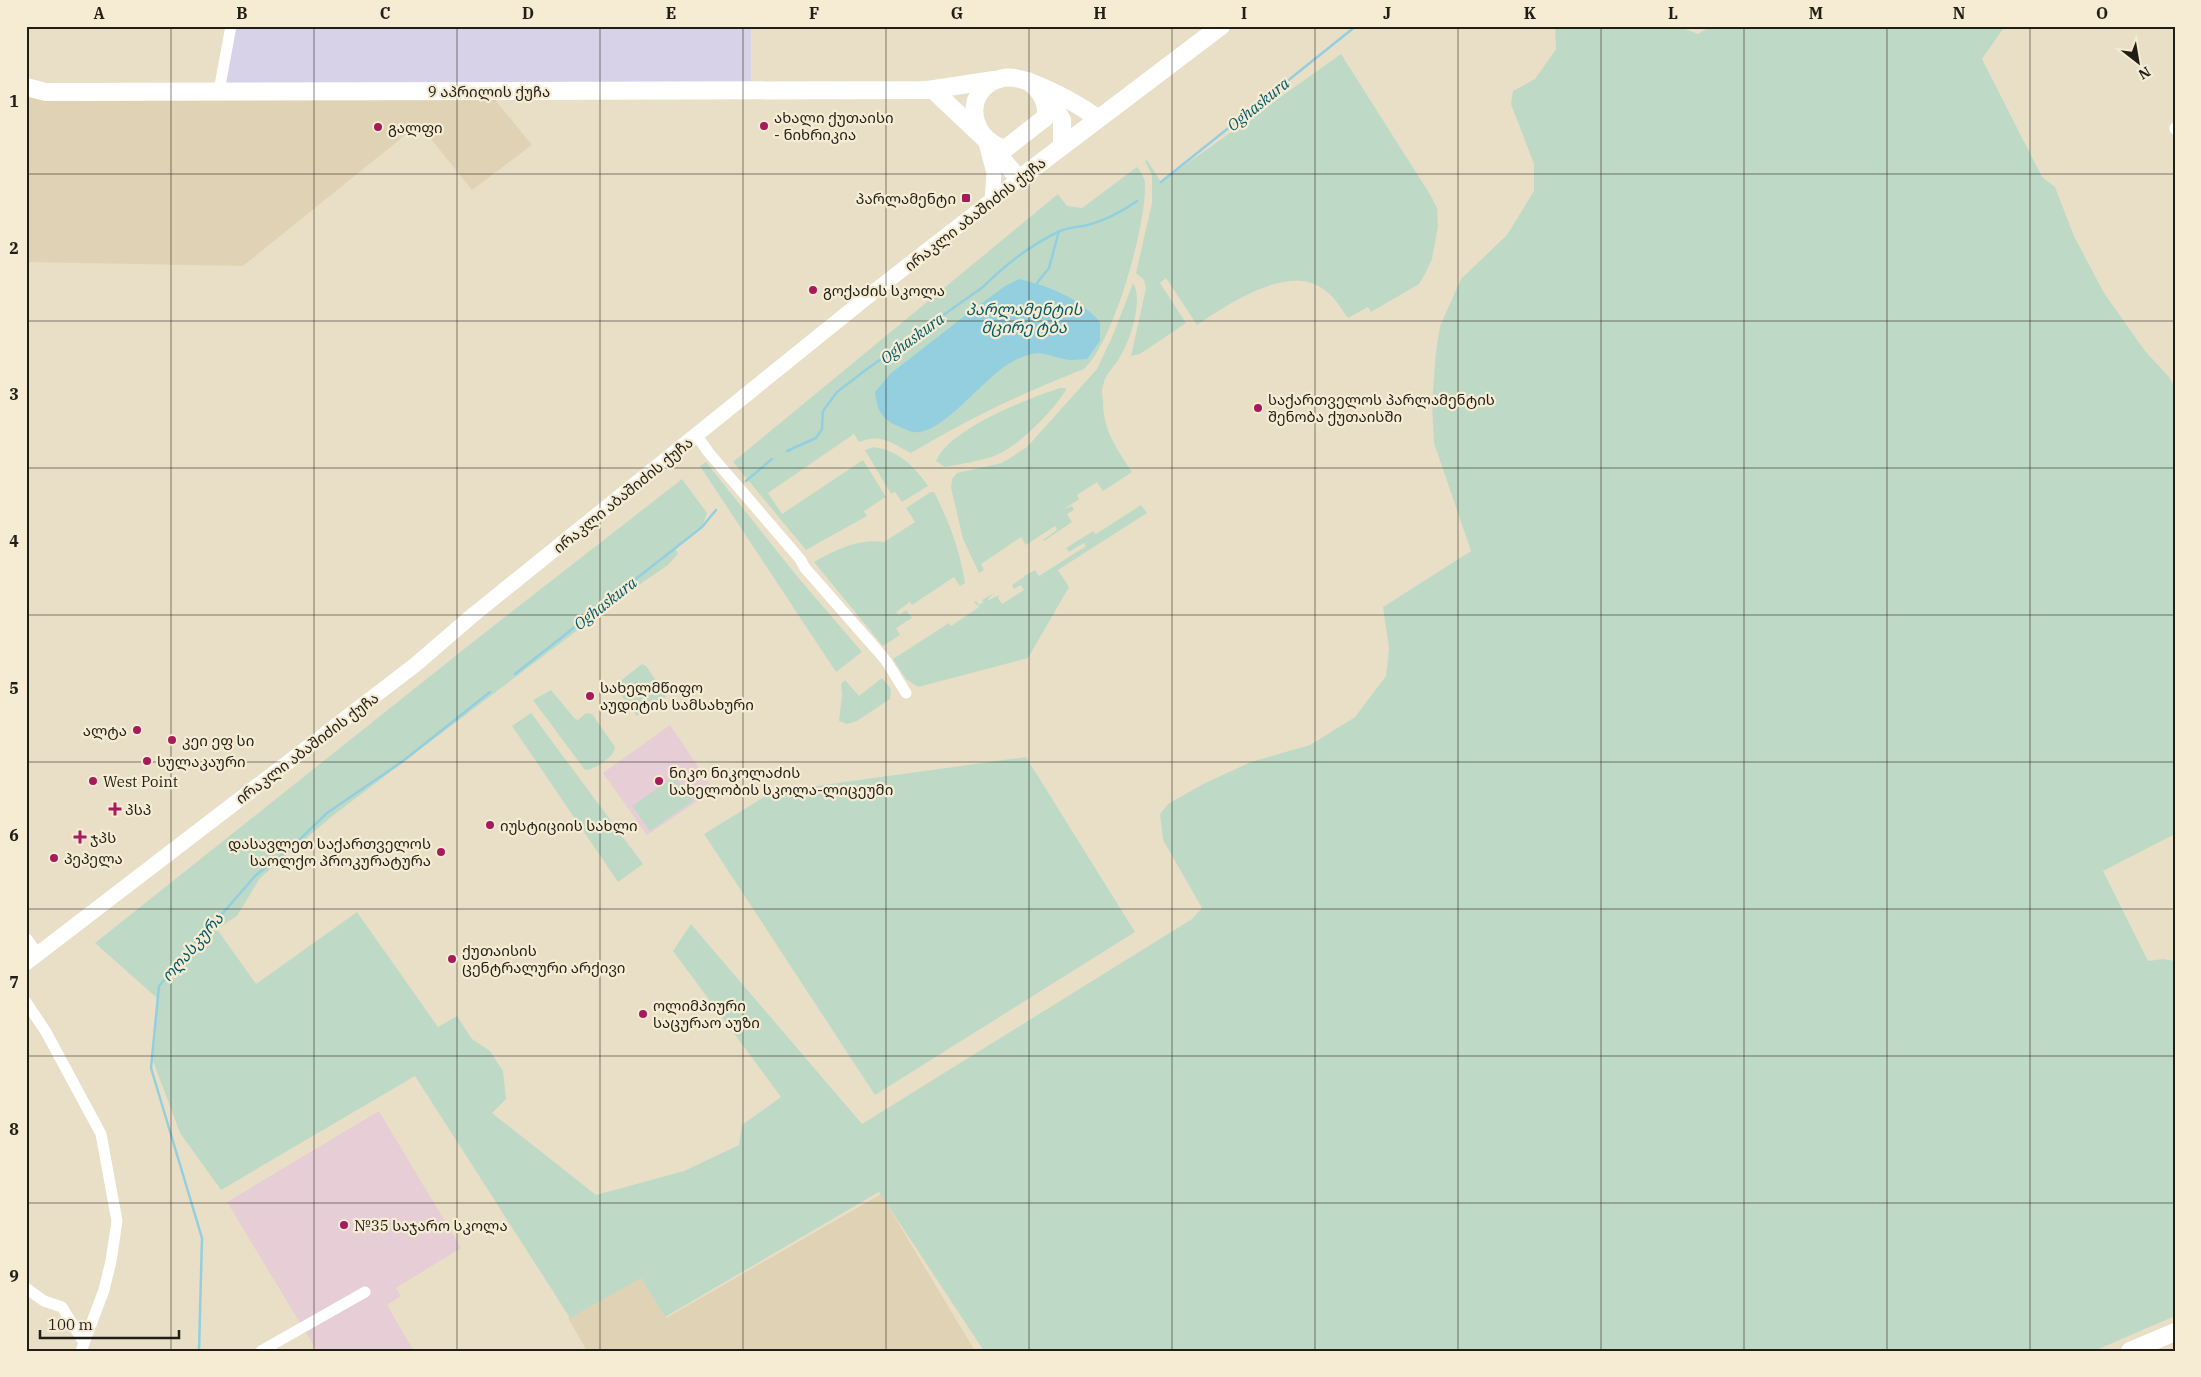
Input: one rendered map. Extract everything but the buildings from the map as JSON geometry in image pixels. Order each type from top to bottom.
[{"type":"main road","name":"ირაკლი აბაშიძის ქუჩა","points":[[31,959],[415,665],[473,615],[876,290],[1097,118],[1221,26]]},
{"type":"main road","points":[[1019,179],[977,128],[974,114],[976,101],[983,89],[994,80],[1014,77],[1080,105],[1097,118]]},
{"type":"main road","name":"9 აპრილის ქუჩა","points":[[27,92],[933,90],[994,80]]},
{"type":"main road","points":[[933,90],[985,139],[994,146],[1005,149],[1046,117],[1043,97],[1035,85]]},
{"type":"main road","points":[[1035,85],[1062,120],[1062,146]]},
{"type":"main road","points":[[985,139],[994,173],[992,201]]},
{"type":"main road","points":[[26,942],[31,959]]},
{"type":"main road","points":[[2130,1351],[2175,1332]]},
{"type":"street","points":[[219,91],[231,26]]},
{"type":"street","points":[[697,436],[800,559],[805,568],[882,656],[906,693]]},
{"type":"street","points":[[26,1002],[46,1032],[101,1134],[117,1221],[111,1261],[104,1290],[82,1347]]},
{"type":"street","points":[[26,1288],[44,1301],[62,1307],[82,1347]]},
{"type":"street","points":[[261,1351],[365,1292]]},
{"type":"shaded area","points":[[230,26],[751,26],[751,94],[219,91]]},
{"type":"shaded area","points":[[488,91],[532,145],[472,190],[419,124],[243,266],[26,262],[26,99],[28,98],[46,92]]},
{"type":"shaded area","name":"ნიკო ნიკოლაძის სახელობის სკოლა-ლიცეუმი","points":[[670,725],[714,790],[647,835],[603,773]]},
{"type":"shaded area","name":"№35 საჯარო სკოლა","points":[[379,1111],[461,1248],[396,1288],[401,1296],[387,1305],[413,1349],[410,1351],[317,1351],[227,1202]]},
{"type":"shaded area","points":[[881,1194],[975,1351],[587,1351],[568,1318],[641,1275],[666,1318]]},
{"type":"green space","points":[[1555,26],[1678,26],[1698,34],[1711,26],[2002,26],[2003,29],[1982,59],[2042,177],[2055,187],[2074,236],[2104,293],[2145,351],[2169,377],[2175,387],[2175,834],[2103,871],[2148,961],[2163,959],[2175,961],[2175,1316],[2094,1351],[984,1351],[879,1192],[665,1317],[641,1278],[570,1318],[415,1076],[221,1190],[180,1133],[153,1061],[158,999],[95,943],[478,638],[682,479],[707,513],[702,527],[675,548],[678,554],[668,565],[620,598],[331,817],[260,878],[237,916],[217,929],[256,984],[357,912],[438,1027],[457,1016],[472,1039],[490,1051],[503,1071],[506,1099],[492,1113],[596,1195],[684,1171],[739,1145],[742,1125],[781,1097],[673,951],[691,924],[862,1124],[1192,919],[1202,908],[1163,840],[1160,814],[1168,804],[1205,783],[1251,762],[1310,745],[1355,717],[1386,676],[1389,648],[1383,607],[1471,551],[1434,443],[1432,403],[1440,326],[1461,279],[1507,235],[1534,191],[1534,164],[1511,104],[1513,91],[1535,79],[1556,49]]},
{"type":"green space","points":[[1341,54],[1437,208],[1438,227],[1432,259],[1419,284],[1371,312],[1368,307],[1348,318],[1334,298],[1323,289],[1309,282],[1293,281],[1276,284],[1241,298],[1197,325],[1166,278],[1160,283],[1186,323],[1140,354],[1131,356],[1146,288],[1144,280],[1136,273],[1152,203],[1152,175],[1145,161],[1147,160],[1161,182]]},
{"type":"green space","points":[[1137,167],[1145,185],[1144,206],[1134,256],[1106,335],[1095,355],[1084,369],[996,407],[911,453],[886,440],[867,439],[859,442],[854,434],[768,493],[782,514],[863,460],[886,497],[864,511],[867,516],[806,550],[733,462],[1058,194],[1067,206],[1082,208]]},
{"type":"green space","points":[[1133,283],[1137,299],[1131,331],[1124,350],[1110,371],[1102,388],[1105,422],[1116,447],[1132,472],[1103,491],[1097,482],[1077,495],[1079,499],[1064,509],[1072,506],[1074,510],[1067,514],[1072,522],[1044,541],[1057,530],[1055,526],[1026,545],[1021,537],[981,564],[984,570],[979,573],[963,539],[951,488],[952,479],[957,473],[1002,463],[1027,447],[1097,369],[1113,335]]},
{"type":"green space","points":[[1060,388],[1066,388],[1066,390],[1043,419],[1022,438],[1001,453],[980,460],[945,467],[936,461],[944,449],[973,426],[1029,399]]},
{"type":"green space","points":[[874,447],[891,452],[905,461],[928,486],[902,502],[895,492],[891,494],[865,450]]},
{"type":"green space","points":[[706,462],[796,575],[862,652],[836,672],[700,466]]},
{"type":"green space","points":[[934,492],[949,525],[957,547],[965,583],[960,586],[954,577],[912,605],[910,602],[896,612],[899,615],[906,610],[912,618],[896,628],[900,635],[883,646],[814,562],[830,553],[857,543],[884,542],[915,522],[906,508]]},
{"type":"green space","points":[[1141,505],[1147,513],[1058,570],[1069,587],[1028,658],[918,687],[906,679],[893,659],[949,623],[951,626],[979,607],[974,602],[976,601],[979,605],[983,602],[982,600],[994,593],[988,599],[999,595],[998,598],[1002,604],[1024,590],[1021,585],[1014,589],[1012,585],[1024,576],[1035,570],[1039,576],[1086,546],[1084,543],[1069,552],[1066,548],[1093,531],[1096,534]]},
{"type":"green space","points":[[642,664],[646,666],[666,697],[637,716],[614,686]]},
{"type":"green space","points":[[882,678],[891,689],[890,699],[857,721],[847,724],[839,721],[842,694],[841,684],[845,680],[859,696]]},
{"type":"green space","points":[[551,690],[575,719],[578,720],[586,713],[592,714],[615,747],[612,754],[604,762],[594,768],[585,770],[533,700]]},
{"type":"green space","points":[[531,713],[643,864],[618,882],[512,726]]},
{"type":"green space","points":[[1026,757],[1135,932],[875,1095],[704,834],[772,792]]},
{"type":"green space","points":[[675,776],[693,801],[650,831],[632,806]]},
{"type":"water","name":"პარლამენტის მცირე ტბა","points":[[1019,279],[1063,294],[1083,306],[1100,322],[1100,341],[1087,359],[1067,360],[1038,353],[1020,358],[994,375],[952,414],[925,431],[909,431],[884,417],[877,404],[875,392],[890,374],[1005,286]]},
{"type":"waterway","name":"Oghaskura","points":[[1161,182],[1356,26]]},
{"type":"waterway","name":"Oghaskura","points":[[787,451],[816,438],[822,429],[823,411],[837,392],[983,287],[1018,256],[1062,230],[1101,221],[1137,201]]},
{"type":"waterway","points":[[1037,283],[1049,268],[1059,231]]},
{"type":"waterway","name":"Oghaskura","points":[[746,481],[772,459]]},
{"type":"waterway","name":"Oghaskura","points":[[515,674],[702,527],[716,510]]},
{"type":"waterway","name":"ოღასკურა","points":[[199,1351],[202,1238],[151,1068],[159,986],[256,875],[290,849],[327,813],[403,761],[490,692]]},
{"type":"place","name":"ახალი ქუთაისი - ნიხრიკია","points":[[764,126]]},
{"type":"place","name":"გალფი","points":[[378,127]]},
{"type":"place","name":"პარლამენტი","points":[[966,198]]},
{"type":"place","name":"გოქაძის სკოლა","points":[[813,290]]},
{"type":"place","name":"საქართველოს პარლამენტის შენობა ქუთაისში","points":[[1258,408]]},
{"type":"place","name":"სახელმწიფო აუდიტის სამსახური","points":[[590,696]]},
{"type":"place","name":"ალტა","points":[[137,730]]},
{"type":"place","name":"კეი ეფ სი","points":[[172,740]]},
{"type":"place","name":"სულაკაური","points":[[147,761]]},
{"type":"place","name":"West Point","points":[[93,781]]},
{"type":"place","name":"ნიკო ნიკოლაძის სახელობის სკოლა-ლიცეუმი","points":[[659,781]]},
{"type":"place","name":"პსპ","points":[[115,809]]},
{"type":"place","name":"იუსტიციის სახლი","points":[[490,825]]},
{"type":"place","name":"ჯპს","points":[[80,837]]},
{"type":"place","name":"დასავლეთ საქართველოს საოლქო პროკურატურა","points":[[441,852]]},
{"type":"place","name":"პეპელა","points":[[54,858]]},
{"type":"place","name":"ქუთაისის ცენტრალური არქივი","points":[[452,959]]},
{"type":"place","name":"ოლიმპიური საცურაო აუზი","points":[[643,1014]]},
{"type":"place","name":"№35 საჯარო სკოლა","points":[[344,1225]]}]
